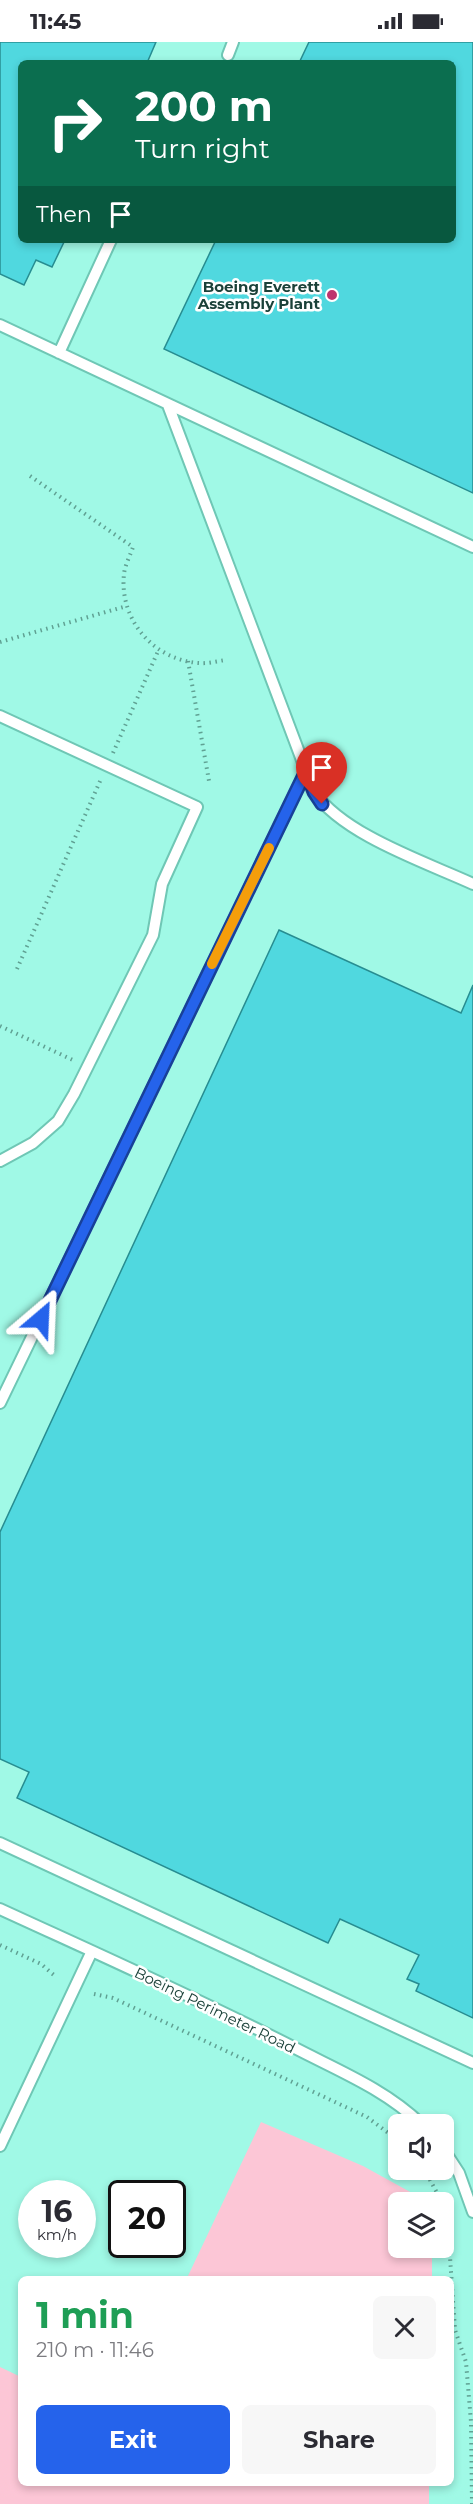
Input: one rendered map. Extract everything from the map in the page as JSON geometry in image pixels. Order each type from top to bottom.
[{"type":"lane","points":[[228,55],[233,42]]},
{"type":"lane","points":[[59,353],[110,243]]},
{"type":"lane","points":[[0,325],[473,547]]},
{"type":"lane","points":[[168,405],[314,792],[322,804],[340,820],[473,884]]},
{"type":"lane","points":[[0,716],[197,807],[162,884],[153,935],[58,1121],[33,1143],[0,1161]]},
{"type":"lane","points":[[0,1403],[306,771]]},
{"type":"lane","points":[[0,1843],[473,2063]]},
{"type":"lane","name":"Boeing Perimeter Road","points":[[0,1909],[256,2028],[388,2097],[409,2114]]},
{"type":"lane","points":[[0,2146],[92,1951]]},
{"type":"lane","points":[[454,2165],[473,2212]]},
{"type":"path","points":[[30,476],[133,547],[124,573],[124,599],[134,624],[151,645],[174,658],[188,661],[200,663],[226,660]]},
{"type":"path","points":[[0,642],[127,606]]},
{"type":"path","points":[[16,969],[159,649]]},
{"type":"path","points":[[188,661],[210,781]]},
{"type":"path","points":[[0,1026],[87,1067]]},
{"type":"path","points":[[0,1945],[41,1964],[55,1976]]},
{"type":"path","points":[[94,1994],[113,1998],[367,2117],[388,2133]]},
{"type":"path","points":[[450,2258],[451,2276]]},
{"type":"path","points":[[454,2315],[455,2330],[466,2362],[472,2504]]},
{"type":"shaded area","points":[[261,2122],[363,2166],[410,2192],[388,2192],[388,2258],[432,2258],[432,2276],[188,2276]]},
{"type":"shaded area","points":[[0,2367],[18,2376],[18,2486],[429,2486],[429,2504],[0,2504]]},
{"type":"building","points":[[0,42],[156,42],[148,60],[18,60],[18,243],[64,243],[52,267],[36,260],[24,285],[0,274]]},
{"type":"building","name":"Boeing Everett Assembly Plant","points":[[309,42],[473,42],[473,493],[164,349],[215,243],[456,243],[456,60],[300,60]]},
{"type":"building","points":[[279,930],[461,1013],[473,985],[473,2018],[416,1991],[419,1984],[407,1979],[419,1955],[340,1919],[328,1943],[17,1798],[29,1772],[0,1759],[0,1532]]},
{"type":"slow traffic","points":[[212,964],[269,848]]},
{"type":"place","name":"Boeing Everett Assembly Plant","points":[[332,295]]},
{"type":"route","points":[[41,1319],[306,771],[314,792],[322,804]]}]
